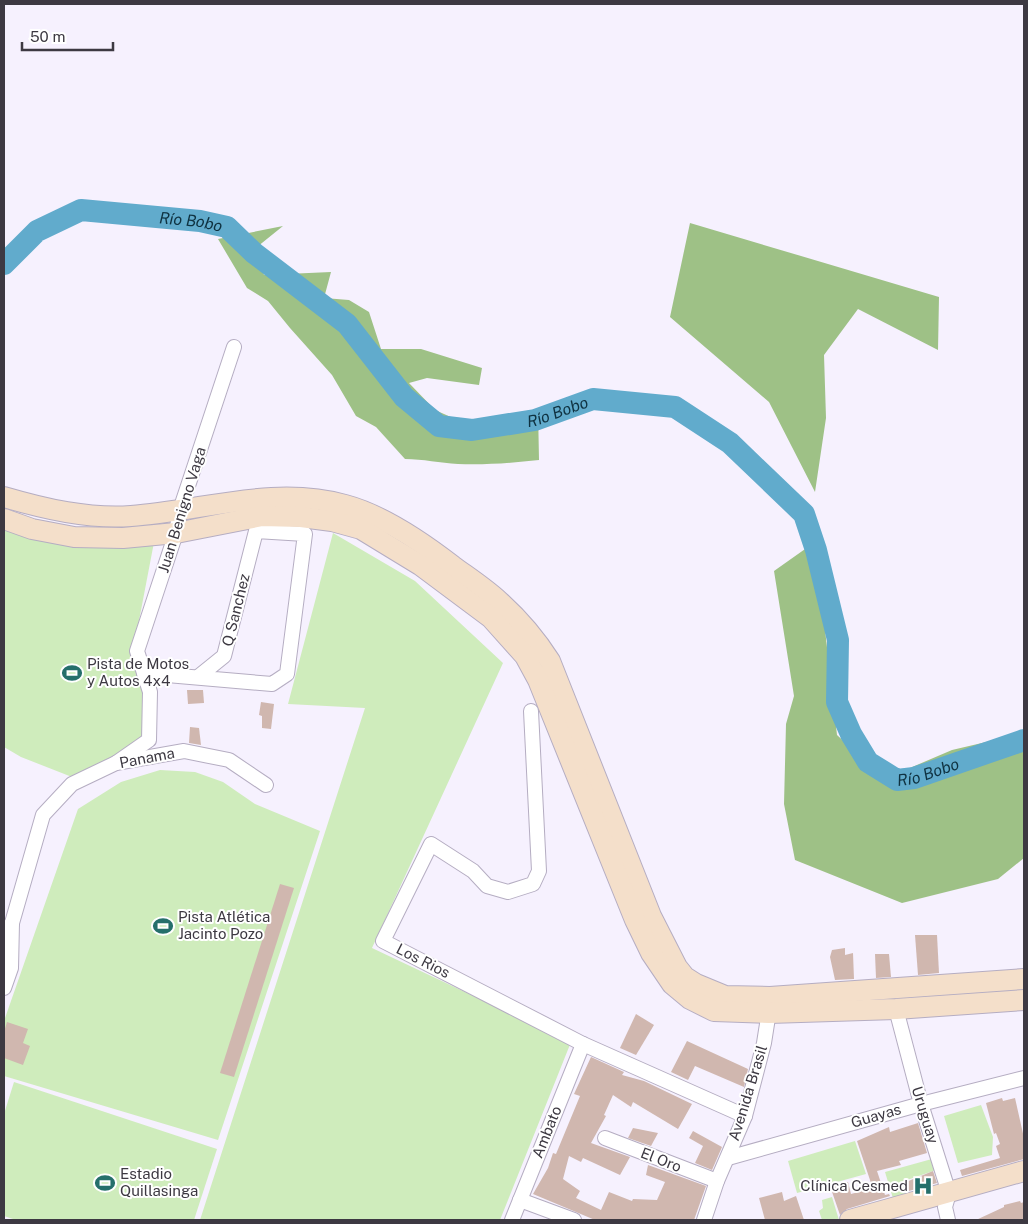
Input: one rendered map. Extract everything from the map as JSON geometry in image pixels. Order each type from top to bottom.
[{"type":"main road","points":[[4,497],[41,508],[84,514],[130,516],[264,498],[309,498],[344,504],[366,511],[427,546],[498,600],[538,642],[550,661],[651,916],[677,967],[685,977],[696,984],[725,996],[770,1005],[896,1009],[1024,1000]]},
{"type":"main road","points":[[4,519],[32,529],[74,537],[123,538],[176,533],[262,516],[301,517],[332,521],[361,529],[420,565],[491,618],[525,656],[538,680],[635,920],[651,953],[672,984],[690,998],[714,1011],[1024,979]]},
{"type":"main road","points":[[850,1220],[947,1207],[1024,1171]]},
{"type":"main road","points":[[891,1220],[947,1207],[1024,1185]]},
{"type":"street","name":"Juan Benigno Vaga","points":[[144,673],[137,651],[176,533],[180,510],[234,347]]},
{"type":"street","name":"Q Sanchez","points":[[256,531],[306,534],[287,674],[272,684],[198,676],[224,656],[256,531]]},
{"type":"street","points":[[116,762],[149,740],[150,692],[144,673],[198,676]]},
{"type":"street","name":"Los Rios","points":[[531,710],[539,871],[533,884],[508,892],[487,886],[473,870],[431,844],[383,941],[583,1044],[745,1116]]},
{"type":"street","name":"Panama","points":[[4,988],[8,967],[8,928],[43,815],[72,784],[116,762],[184,751],[229,760],[266,785]]},
{"type":"street","name":"Avenida Brasil","points":[[706,1219],[718,1182],[745,1116],[764,1043],[770,1005]]},
{"type":"street","name":"Uruguay","points":[[896,1009],[947,1207]]},
{"type":"street","name":"Ambato","points":[[512,1220],[583,1044]]},
{"type":"street","name":"Guayas","points":[[728,1158],[921,1104],[1024,1078]]},
{"type":"street","name":"El Oro","points":[[605,1138],[718,1182]]},
{"type":"street","points":[[520,1200],[574,1220]]},
{"type":"green space","points":[[690,223],[939,297],[938,350],[858,309],[824,355],[826,418],[815,492],[769,402],[670,317]]},
{"type":"green space","points":[[283,226],[257,247],[264,275],[331,272],[324,298],[349,300],[369,312],[381,349],[421,349],[482,368],[479,385],[427,378],[409,383],[435,410],[462,422],[538,409],[539,460],[468,464],[405,459],[376,427],[356,416],[332,375],[268,301],[247,288],[218,239]]},
{"type":"green space","name":"Pista de Motos y Autos 4x4","points":[[4,527],[155,537],[133,652],[145,693],[144,738],[111,758],[72,777],[21,757],[4,747]]},
{"type":"green space","points":[[333,533],[415,581],[503,663],[372,948],[571,1042],[500,1220],[200,1220],[365,708],[288,704]]},
{"type":"green space","points":[[815,542],[837,735],[884,779],[952,750],[1024,733],[1024,858],[998,879],[902,903],[795,860],[784,804],[786,724],[794,696],[774,571]]},
{"type":"green space","name":"Pista Atlética Jacinto Pozo","points":[[160,770],[195,772],[223,782],[255,804],[320,831],[218,1140],[4,1076],[4,1021],[78,809],[121,782]]},
{"type":"green space","name":"Estadio Quillasinga","points":[[14,1082],[217,1149],[194,1220],[16,1220],[4,1216],[4,1114]]},
{"type":"green space","points":[[981,1105],[993,1137],[992,1155],[958,1163],[944,1116]]},
{"type":"green space","points":[[855,1141],[866,1174],[797,1193],[788,1161]]},
{"type":"green space","points":[[939,1157],[942,1168],[904,1181],[910,1200],[895,1205],[885,1172]]},
{"type":"green space","points":[[832,1197],[839,1220],[822,1220],[819,1211],[823,1208],[822,1200]]},
{"type":"building","points":[[187,690],[203,690],[204,703],[188,704]]},
{"type":"building","points":[[261,702],[274,704],[271,729],[262,728],[262,716],[259,715]]},
{"type":"building","points":[[190,727],[199,728],[201,745],[189,743]]},
{"type":"building","points":[[280,884],[294,888],[234,1077],[220,1073]]},
{"type":"building","points":[[915,935],[937,935],[939,973],[918,975]]},
{"type":"building","points":[[845,948],[845,955],[853,953],[854,979],[835,980],[830,957],[832,950]]},
{"type":"building","points":[[875,954],[889,954],[891,977],[876,978]]},
{"type":"building","points":[[636,1014],[654,1025],[636,1055],[620,1048]]},
{"type":"building","points":[[7,1022],[28,1029],[23,1043],[30,1046],[23,1065],[4,1058],[4,1032]]},
{"type":"building","points":[[687,1041],[748,1069],[744,1087],[695,1066],[688,1080],[671,1072]]},
{"type":"building","points":[[591,1057],[624,1072],[622,1075],[644,1081],[692,1104],[678,1129],[633,1102],[631,1107],[613,1095],[604,1115],[606,1116],[591,1143],[630,1157],[620,1175],[583,1158],[581,1162],[569,1156],[563,1179],[580,1191],[576,1198],[601,1210],[609,1192],[632,1201],[633,1199],[657,1200],[665,1182],[646,1175],[648,1165],[706,1186],[694,1220],[595,1220],[533,1194],[548,1168],[553,1153],[556,1154],[580,1096],[574,1094]]},
{"type":"building","points":[[1002,1098],[1003,1101],[1015,1098],[1024,1138],[1024,1159],[962,1176],[960,1170],[1000,1158],[996,1146],[1000,1144],[996,1133],[994,1134],[986,1103]]},
{"type":"building","points":[[918,1123],[927,1153],[899,1161],[901,1165],[877,1171],[885,1195],[889,1194],[890,1196],[847,1209],[840,1215],[830,1186],[848,1182],[851,1194],[870,1189],[869,1183],[871,1183],[857,1141],[889,1127],[890,1132]]},
{"type":"building","points":[[633,1128],[658,1133],[651,1146],[628,1138]]},
{"type":"building","points":[[693,1131],[722,1147],[712,1170],[695,1163],[703,1146],[689,1138]]},
{"type":"building","points":[[933,1171],[937,1183],[909,1191],[906,1182]]},
{"type":"building","points":[[782,1192],[784,1201],[796,1196],[804,1220],[765,1220],[759,1198]]},
{"type":"building","points":[[1020,1201],[1021,1203],[1024,1202],[1024,1220],[976,1220],[1004,1207],[1004,1205]]},
{"type":"waterway","name":"Río Bobo","points":[[4,264],[37,231],[81,210],[200,221],[227,227],[254,253],[347,324],[404,397],[439,426],[472,430],[535,420],[593,399],[675,407],[730,443],[804,514],[816,550],[838,640],[837,702],[851,734],[868,762],[897,780],[914,778],[1024,740]]},
{"type":"place","name":"Pista de Motos y Autos 4x4","points":[[72,673]]},
{"type":"place","name":"Pista Atlética Jacinto Pozo","points":[[163,926]]},
{"type":"place","name":"Estadio Quillasinga","points":[[105,1183]]},
{"type":"place","name":"Clínica Cesmed","points":[[923,1186]]}]
